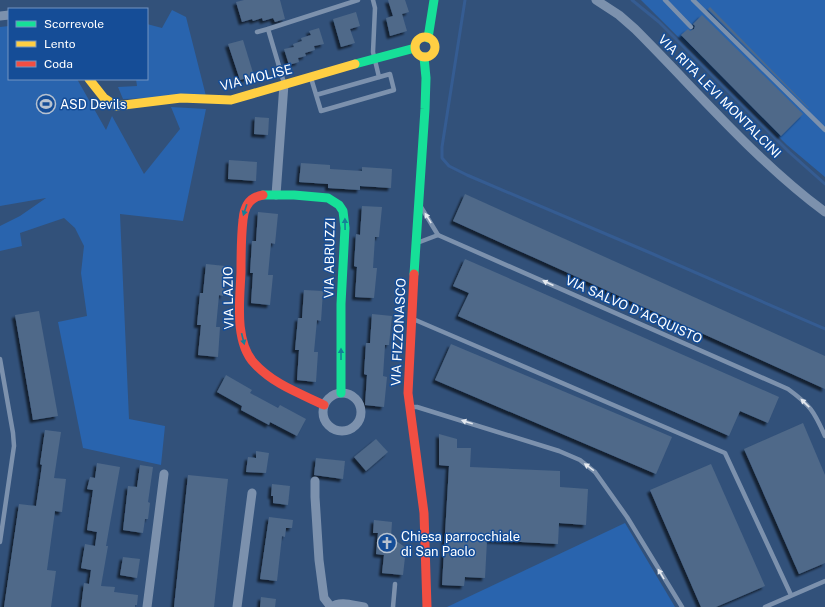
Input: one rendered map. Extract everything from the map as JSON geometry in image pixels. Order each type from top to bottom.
[{"type":"street","points":[[428,38],[434,0]]},
{"type":"street","name":"VIA RITA LEVI MONTALCINI","points":[[596,0],[619,15],[635,29],[753,151],[791,185],[825,212]]},
{"type":"street","points":[[428,38],[433,42],[435,48],[430,56],[424,57],[418,54],[415,48],[419,40],[428,38]]},
{"type":"street","name":"VIA MOLISE","points":[[90,80],[104,99],[110,104],[116,106],[192,97],[221,101],[231,100],[374,58],[415,48]]},
{"type":"street","name":"VIA FIZZONASCO","points":[[424,57],[426,78],[425,109],[408,374],[409,406],[424,513],[427,607]]},
{"type":"street","points":[[276,194],[284,84]]},
{"type":"street","name":"VIA ABRUZZI","points":[[276,194],[328,198],[336,202],[345,215],[341,304],[341,393]]},
{"type":"street","name":"VIA LAZIO","points":[[276,194],[261,195],[251,199],[246,204],[243,212],[240,304],[242,337],[246,351],[253,362],[267,375],[279,384],[324,405]]},
{"type":"street","points":[[341,393],[349,394],[360,404],[360,418],[356,425],[350,429],[343,431],[336,430],[329,426],[325,420],[323,413],[324,405],[328,399],[334,395],[341,393]]},
{"type":"street","points":[[147,607],[164,474]]},
{"type":"street","points":[[316,482],[315,497],[320,568],[324,598],[331,607],[341,604],[364,607]]},
{"type":"street","points":[[237,607],[252,493]]},
{"type":"lane","points":[[257,32],[358,0]]},
{"type":"lane","points":[[373,0],[375,8],[373,45],[374,58],[379,77]]},
{"type":"lane","points":[[665,0],[690,26]]},
{"type":"lane","points":[[693,0],[825,130]]},
{"type":"lane","points":[[268,29],[284,84]]},
{"type":"lane","points":[[311,76],[320,111],[394,90],[390,74],[316,95]]},
{"type":"lane","points":[[416,244],[438,235],[418,202]]},
{"type":"lane","name":"VIA SALVO D'ACQUISTO","points":[[438,235],[788,389],[805,402],[812,410],[825,436]]},
{"type":"lane","points":[[412,318],[725,453],[791,595]]},
{"type":"lane","points":[[0,359],[14,433],[14,446],[0,542]]},
{"type":"lane","points":[[409,406],[417,407],[559,451],[580,460],[596,472],[682,607]]},
{"type":"lane","points":[[765,607],[825,580]]},
{"type":"lane","points":[[393,607],[395,584]]},
{"type":"shaded area","points":[[641,0],[825,0],[825,177],[787,145]]},
{"type":"shaded area","points":[[172,10],[186,17],[206,96],[123,99],[118,87],[137,86],[136,80],[148,80],[148,24],[162,28]]},
{"type":"shaded area","points":[[8,26],[8,80],[78,80],[106,130],[112,116],[144,174],[180,129],[171,107],[206,109],[183,221],[120,214],[129,419],[165,426],[161,465],[83,448],[58,322],[87,316],[81,273],[84,246],[75,228],[64,218],[20,233],[22,246],[0,251],[0,226],[20,216],[46,198],[0,206],[0,27]]},
{"type":"shaded area","points":[[625,523],[675,607],[447,607]]},
{"type":"building","points":[[244,0],[280,0],[285,19],[275,22],[273,18],[263,21],[262,18],[242,22],[236,2]]},
{"type":"building","points":[[388,0],[405,0],[409,12],[402,14],[407,31],[390,36],[386,18],[393,16]]},
{"type":"building","points":[[710,7],[809,108],[708,9]]},
{"type":"building","points":[[356,12],[360,26],[350,29],[355,43],[341,47],[333,19]]},
{"type":"building","points":[[702,15],[803,114],[781,136],[681,35],[688,29],[690,31],[694,29],[695,26],[693,24]]},
{"type":"building","points":[[319,28],[324,44],[314,46],[315,50],[305,53],[306,56],[298,58],[299,62],[289,65],[284,49],[294,47],[293,44],[302,41],[301,38],[311,35],[309,31]]},
{"type":"building","points":[[243,40],[254,76],[240,80],[228,44]]},
{"type":"building","points":[[255,117],[269,118],[268,135],[254,134]]},
{"type":"building","points":[[229,160],[257,162],[256,181],[228,179]]},
{"type":"building","points":[[301,163],[330,165],[330,169],[362,171],[362,167],[392,169],[391,188],[360,186],[360,190],[328,188],[328,184],[299,182]]},
{"type":"building","points":[[465,194],[825,356],[825,389],[453,221]]},
{"type":"building","points":[[362,206],[382,207],[379,237],[375,237],[373,268],[377,268],[374,298],[355,297],[357,267],[354,266],[356,234],[360,235]]},
{"type":"building","points":[[258,212],[278,214],[275,244],[271,243],[268,275],[273,275],[270,305],[251,303],[253,273],[250,273],[252,241],[256,241]]},
{"type":"building","points":[[465,259],[779,397],[768,423],[740,411],[729,436],[458,316],[469,293],[453,286]]},
{"type":"building","points":[[206,264],[225,266],[223,296],[219,295],[216,327],[220,327],[218,357],[198,355],[201,325],[197,325],[200,293],[203,293]]},
{"type":"building","points":[[304,290],[323,291],[321,321],[317,320],[314,352],[318,352],[316,382],[297,380],[299,350],[295,350],[298,318],[302,318]]},
{"type":"building","points":[[39,311],[58,416],[33,420],[15,315]]},
{"type":"building","points":[[372,314],[392,316],[389,345],[385,345],[383,376],[387,377],[384,407],[365,405],[367,375],[364,374],[366,343],[370,343]]},
{"type":"building","points":[[451,344],[672,437],[656,474],[435,380]]},
{"type":"building","points":[[226,375],[252,390],[250,393],[278,408],[280,405],[306,419],[297,436],[270,422],[269,425],[241,410],[242,406],[217,392]]},
{"type":"building","points":[[803,423],[825,475],[825,563],[799,574],[744,449]]},
{"type":"building","points":[[45,430],[61,432],[54,478],[66,479],[62,512],[55,511],[47,570],[56,571],[51,607],[4,607],[19,504],[36,506]]},
{"type":"building","points":[[439,434],[457,439],[457,448],[471,448],[470,467],[560,471],[560,487],[588,489],[586,525],[559,523],[558,544],[487,540],[485,578],[465,577],[464,586],[442,585],[449,466],[439,465]]},
{"type":"building","points":[[376,439],[388,452],[366,471],[354,457]]},
{"type":"building","points":[[256,451],[269,453],[266,473],[246,472],[248,457],[256,458]]},
{"type":"building","points":[[316,458],[345,461],[343,479],[314,475]]},
{"type":"building","points":[[97,463],[120,467],[106,546],[108,546],[101,586],[115,587],[114,592],[138,595],[137,605],[135,605],[135,607],[81,607],[84,583],[89,584],[91,570],[81,568],[85,544],[95,546],[97,532],[87,530],[93,490],[87,489],[90,477],[95,478]]},
{"type":"building","points":[[711,464],[765,586],[716,607],[701,607],[650,490]]},
{"type":"building","points":[[140,465],[153,467],[148,502],[150,503],[148,519],[145,519],[143,533],[123,530],[128,486],[137,487]]},
{"type":"building","points":[[188,475],[228,479],[214,607],[174,607]]},
{"type":"building","points":[[272,484],[290,486],[288,505],[273,503],[273,496],[271,496]]},
{"type":"building","points":[[269,517],[293,520],[292,528],[286,528],[285,537],[282,536],[277,581],[260,579]]},
{"type":"building","name":"Chiesa parrocchiale di San Paolo","points":[[374,520],[392,522],[391,537],[406,548],[403,575],[382,573],[384,555],[376,554],[378,533],[373,533]]},
{"type":"building","points":[[123,557],[140,559],[137,578],[120,575]]},
{"type":"building","points":[[261,597],[276,599],[275,607],[260,607]]},
{"type":"waterway","points":[[465,0],[442,147],[442,158],[449,166],[825,329]]},
{"type":"waterway","points":[[632,0],[659,22],[789,152],[825,184]]},
{"type":"traffic: fast","points":[[428,38],[434,0]]},
{"type":"traffic: fast","points":[[355,64],[415,48]]},
{"type":"traffic: fast","points":[[414,274],[425,109],[426,78],[424,57]]},
{"type":"traffic: fast","points":[[263,195],[294,195],[328,198],[339,205],[343,211],[345,228],[341,304],[341,393]]},
{"type":"traffic: slow","points":[[425,37],[432,40],[435,47],[432,54],[425,57],[418,54],[415,47],[418,40],[425,37]]},
{"type":"traffic: slow","points":[[90,80],[104,98],[116,106],[181,98],[231,100],[355,64]]},
{"type":"traffic: jam","points":[[263,195],[254,198],[248,203],[244,215],[241,239],[239,307],[243,343],[254,363],[269,377],[324,405]]},
{"type":"traffic: jam","points":[[414,274],[408,393],[424,513],[427,607]]},
{"type":"place","name":"ASD Devils","points":[[46,104]]},
{"type":"place","name":"Chiesa parrocchiale di San Paolo","points":[[387,543]]}]
